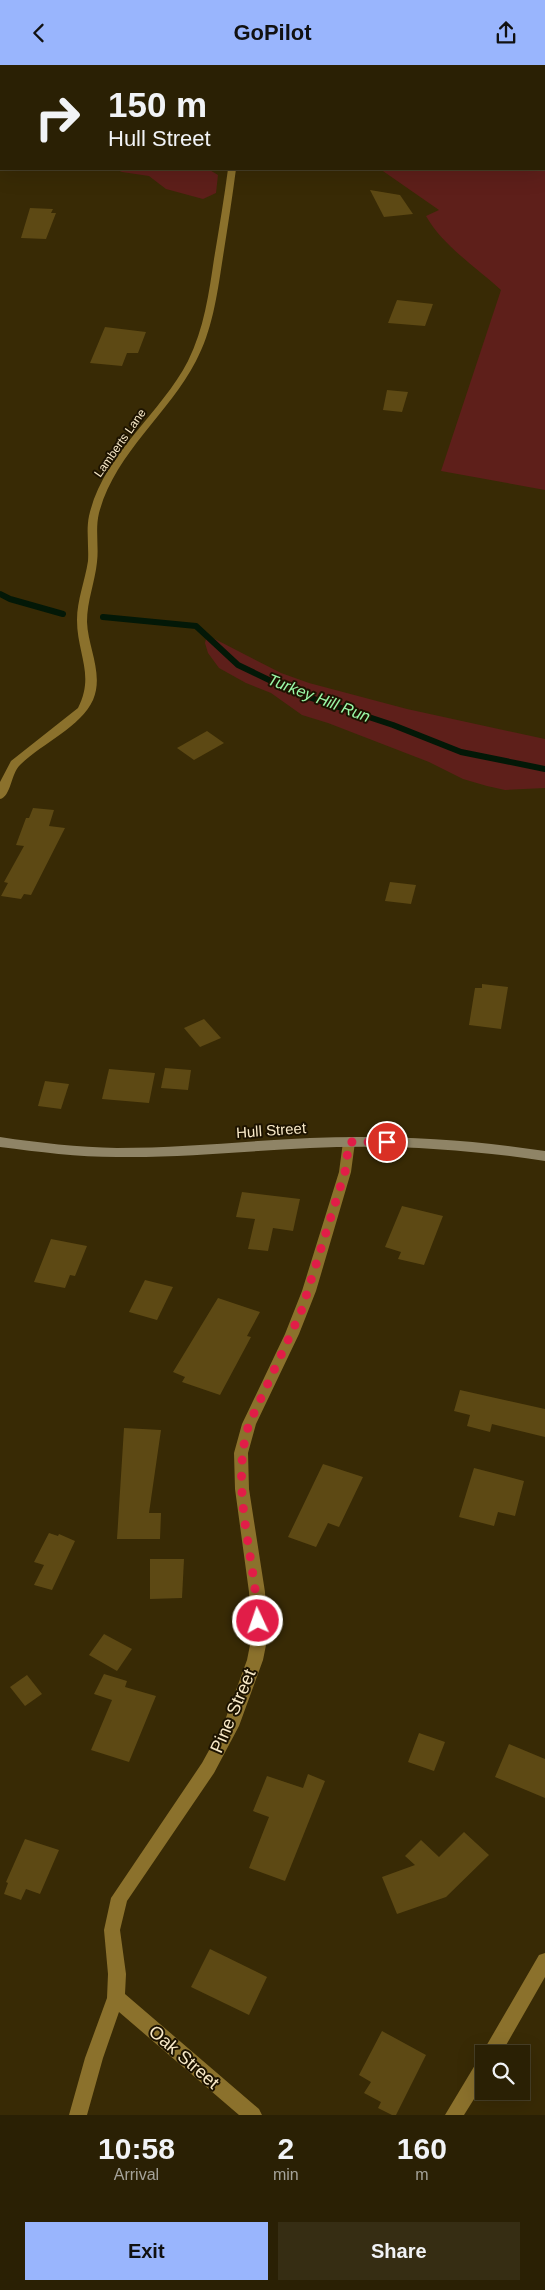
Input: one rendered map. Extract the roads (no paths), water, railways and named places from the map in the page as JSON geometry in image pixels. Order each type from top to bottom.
[{"type":"main road","name":"Hull Street","points":[[0,1143],[78,1152],[134,1154],[349,1142],[423,1143],[488,1148],[545,1156]]},
{"type":"street","name":"Lamberts Lane","points":[[0,796],[9,772],[15,763],[82,710],[89,699],[92,688],[92,674],[82,623],[93,555],[92,531],[98,499],[116,468],[176,387],[198,348],[214,294],[232,170]]},
{"type":"street","name":"Pine Street","points":[[78,2115],[94,2058],[116,1998],[112,1930],[119,1897],[208,1768],[231,1726],[255,1660],[259,1640],[257,1592],[242,1489],[242,1453],[249,1424],[292,1334],[309,1291],[345,1172],[349,1142]]},
{"type":"street","points":[[496,2045],[545,1961]]},
{"type":"street","name":"Oak Street","points":[[116,1998],[253,2115]]},
{"type":"street","points":[[454,2115],[475,2080]]},
{"type":"street","points":[[465,2115],[466,2096]]},
{"type":"waterway","name":"Turkey Hill Run","points":[[0,594],[10,599],[63,614]]},
{"type":"waterway","name":"Turkey Hill Run","points":[[103,617],[196,626],[238,665],[296,693],[393,725],[461,752],[545,769]]}]
